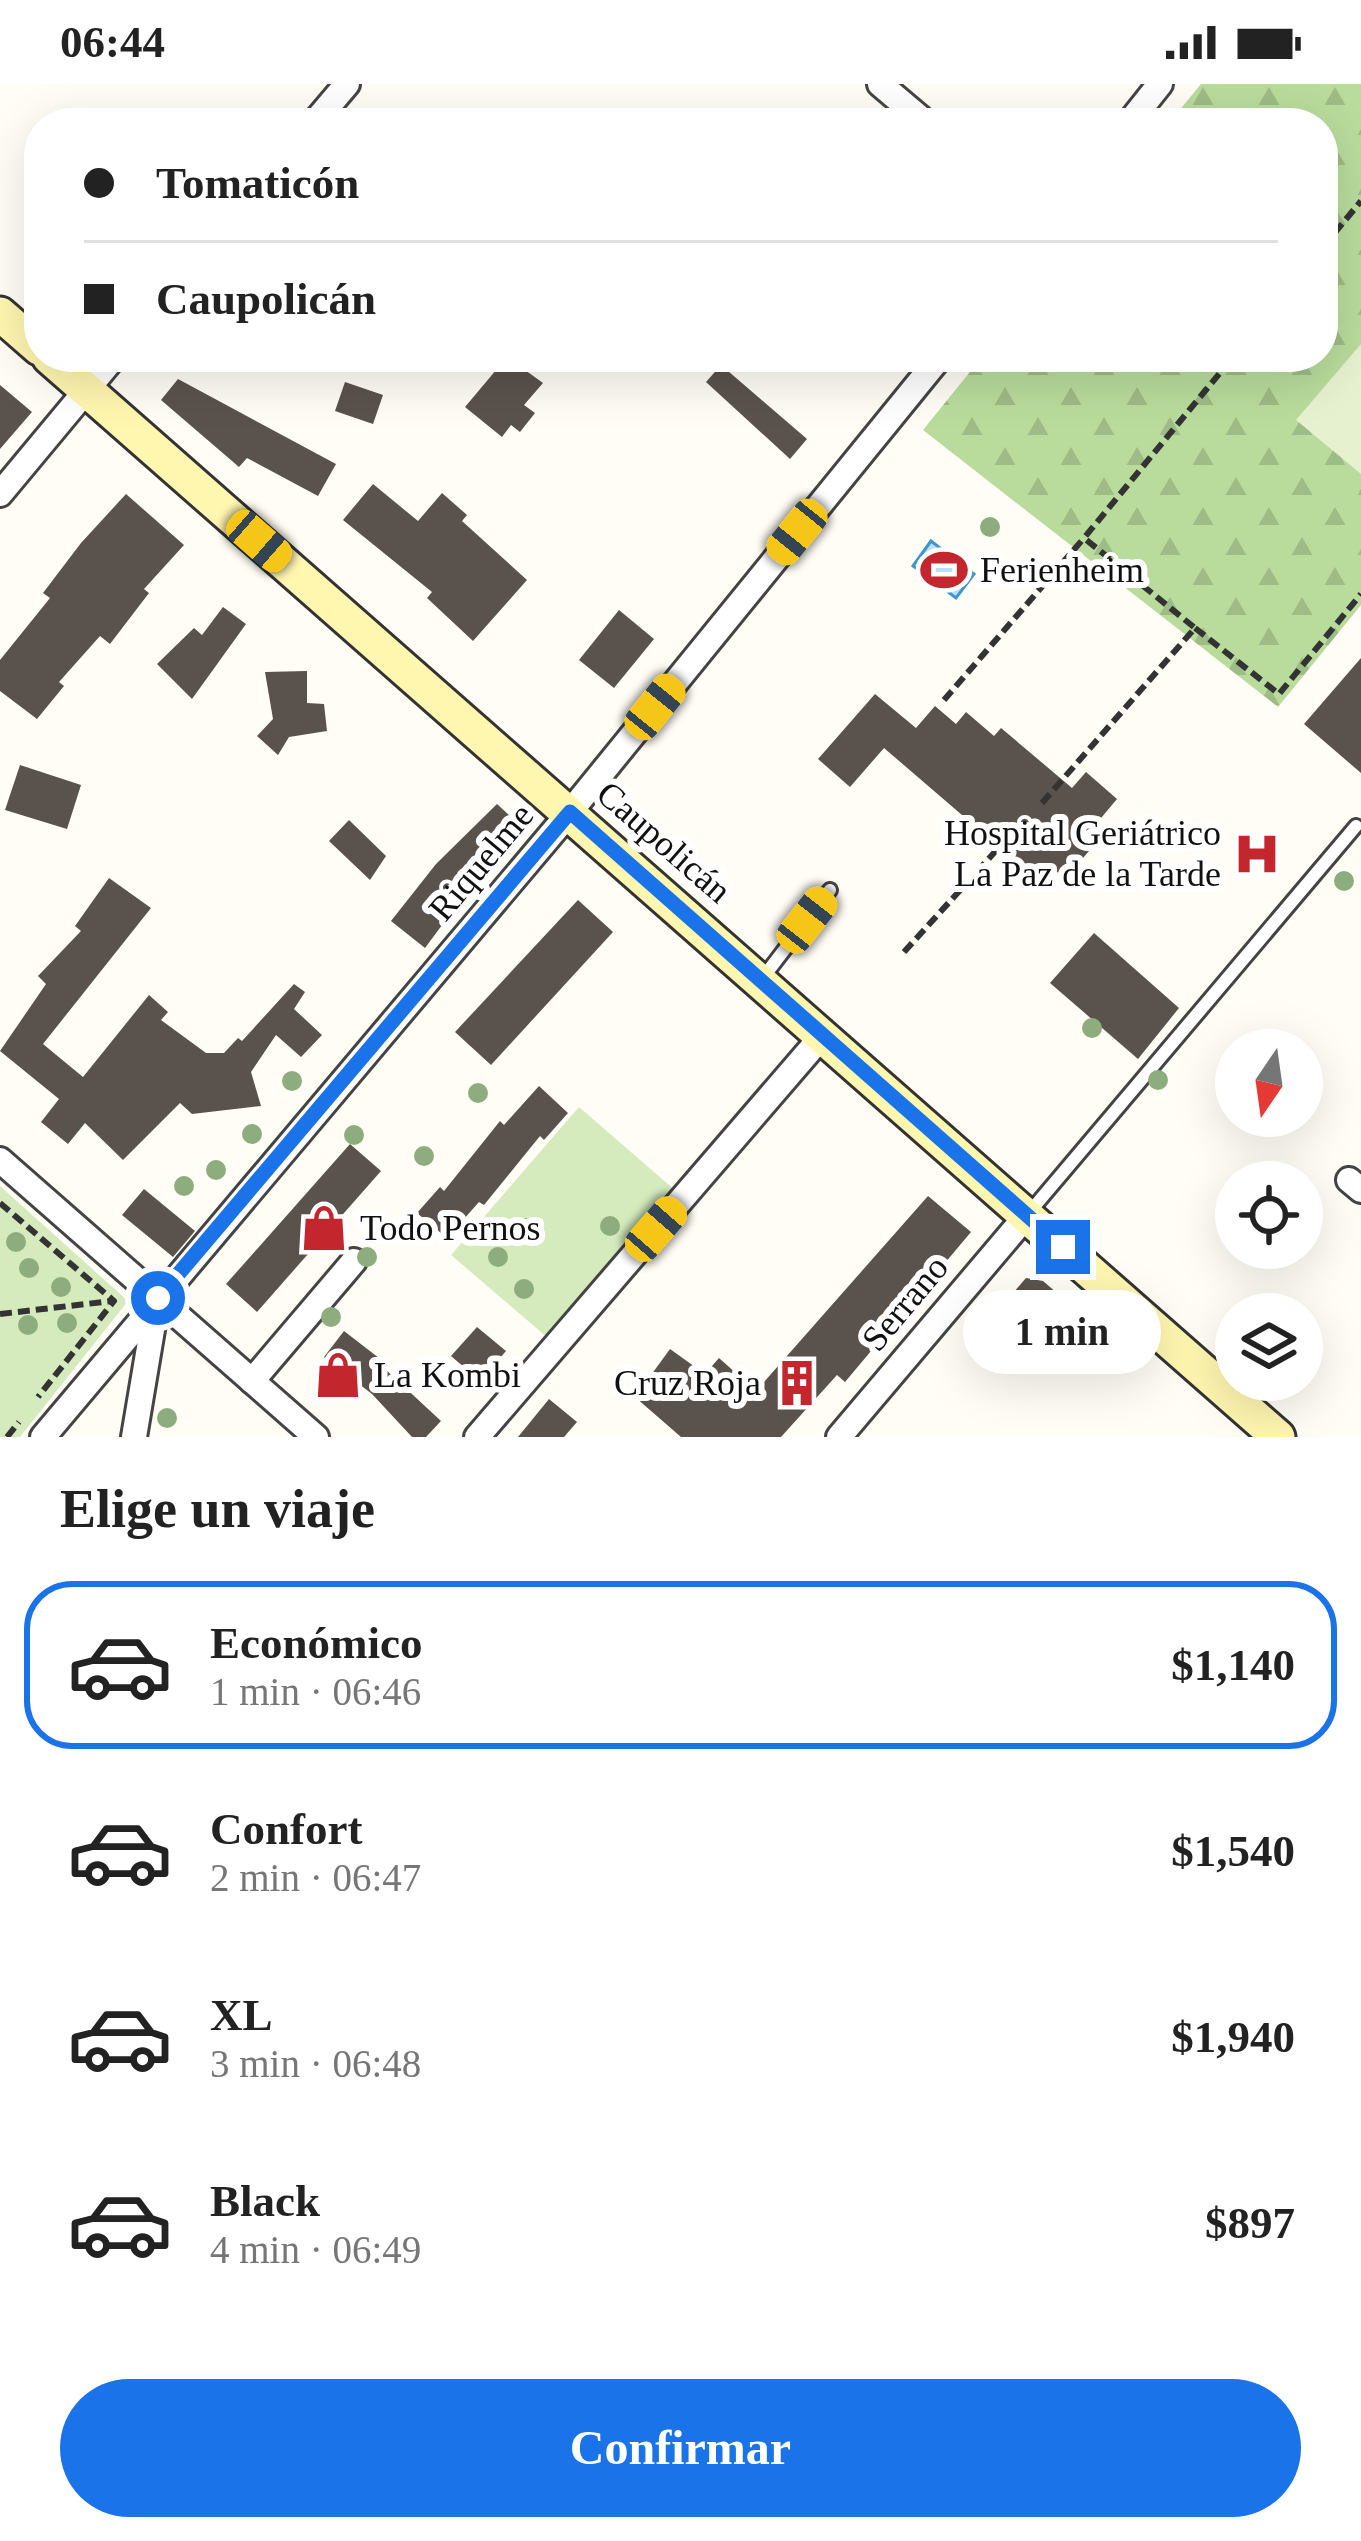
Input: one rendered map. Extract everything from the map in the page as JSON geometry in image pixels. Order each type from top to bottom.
[{"type":"street","points":[[327,108],[347,84]]},
{"type":"street","points":[[880,84],[908,108]]},
{"type":"street","points":[[1141,108],[1160,84]]},
{"type":"street","points":[[0,314],[24,335]]},
{"type":"street","name":"Caupolicán","points":[[66,372],[1278,1437]]},
{"type":"street","points":[[0,494],[101,372]]},
{"type":"street","name":"Riquelme","points":[[43,1437],[570,812],[928,372]]},
{"type":"street","points":[[477,1437],[823,1035]]},
{"type":"street","points":[[0,1160],[316,1437]]},
{"type":"street","name":"Serrano","points":[[839,1437],[1027,1215]]},
{"type":"street","points":[[252,1381],[354,1261]]},
{"type":"street","points":[[134,1437],[158,1298]]},
{"type":"lane","points":[[1027,1215],[1356,826]]},
{"type":"lane","points":[[761,980],[830,890]]},
{"type":"path","points":[[1338,229],[1361,201]]},
{"type":"path","points":[[944,700],[1221,372]]},
{"type":"path","points":[[1084,538],[1279,694],[1361,594]]},
{"type":"path","points":[[1042,803],[1195,628]]},
{"type":"path","points":[[904,952],[1012,833]]},
{"type":"path","points":[[0,1204],[114,1300]]},
{"type":"path","points":[[0,1314],[158,1298]]},
{"type":"path","points":[[34,1403],[114,1300]]},
{"type":"path","points":[[7,1437],[20,1420]]},
{"type":"green space","points":[[1201,84],[1361,84],[1361,605],[1278,707],[923,430],[970,372],[1338,372],[1338,108],[1181,108]]},
{"type":"green space","points":[[1361,344],[1361,474],[1296,420]]},
{"type":"green space","points":[[579,1107],[676,1191],[548,1338],[451,1255]]},
{"type":"green space","points":[[0,1186],[128,1301],[20,1437],[0,1437]]},
{"type":"water","name":"Ferienheim","points":[[931,541],[974,574],[956,598],[913,566]]},
{"type":"building","points":[[494,372],[528,372],[543,383],[524,405],[535,413],[520,432],[511,425],[502,437],[465,407]]},
{"type":"building","points":[[715,372],[729,372],[807,439],[790,459],[706,382]]},
{"type":"building","points":[[178,379],[336,464],[318,496],[247,458],[239,467],[161,400]]},
{"type":"building","points":[[345,382],[383,395],[373,424],[335,411]]},
{"type":"building","points":[[0,385],[32,412],[0,449]]},
{"type":"building","points":[[373,484],[418,521],[442,493],[467,515],[462,521],[527,580],[473,641],[427,598],[432,592],[343,520]]},
{"type":"building","points":[[126,494],[184,545],[144,589],[149,593],[110,644],[100,636],[59,682],[64,686],[37,719],[0,691],[0,660],[50,598],[43,593]]},
{"type":"building","points":[[223,607],[246,624],[192,699],[157,664],[194,628],[202,635]]},
{"type":"building","points":[[619,610],[654,639],[614,688],[579,660]]},
{"type":"building","points":[[1361,658],[1361,773],[1304,724]]},
{"type":"building","points":[[307,671],[307,703],[324,704],[327,731],[289,737],[278,755],[257,736],[273,719],[265,672]]},
{"type":"building","points":[[875,694],[916,728],[935,706],[956,724],[966,712],[994,736],[1001,728],[1072,788],[1086,772],[1117,799],[1086,836],[1095,844],[1065,879],[1056,871],[1039,891],[1007,863],[1012,858],[884,748],[850,787],[818,759]]},
{"type":"building","points":[[20,765],[81,785],[67,829],[5,810]]},
{"type":"building","points":[[497,804],[525,830],[468,890],[425,948],[391,921],[436,864]]},
{"type":"building","points":[[349,820],[386,856],[370,880],[329,841]]},
{"type":"building","points":[[109,878],[151,908],[43,1044],[83,1077],[149,995],[168,1012],[161,1020],[206,1053],[224,1053],[238,1038],[242,1041],[294,984],[305,992],[294,1009],[322,1035],[301,1057],[276,1035],[251,1072],[261,1106],[192,1114],[180,1103],[123,1160],[85,1123],[68,1144],[41,1122],[59,1099],[0,1051],[46,984],[38,976],[81,931],[75,926]]},
{"type":"building","points":[[578,900],[613,932],[491,1065],[455,1032]]},
{"type":"building","points":[[1094,933],[1179,1008],[1138,1059],[1050,983]]},
{"type":"building","points":[[539,1086],[568,1113],[544,1140],[540,1136],[484,1205],[479,1202],[447,1238],[417,1213],[440,1187],[444,1191],[500,1121],[504,1125]]},
{"type":"building","points":[[350,1144],[381,1171],[257,1312],[226,1284]]},
{"type":"building","points":[[144,1189],[195,1231],[173,1257],[122,1215]]},
{"type":"building","points":[[928,1196],[971,1232],[845,1382],[837,1375],[781,1437],[681,1437],[635,1397],[670,1349],[705,1374],[719,1358],[756,1391]]},
{"type":"building","points":[[1026,1278],[1043,1281],[1071,1305],[1039,1342],[1000,1308]]},
{"type":"building","points":[[477,1327],[506,1351],[480,1381],[451,1356]]},
{"type":"building","points":[[344,1331],[388,1365],[385,1369],[441,1421],[426,1437],[412,1437],[372,1394],[324,1357]]},
{"type":"building","points":[[549,1399],[577,1422],[564,1437],[518,1437]]},
{"type":"place","name":"Ferienheim","points":[[944,570]]},
{"type":"place","name":"Hospital Geriátrico La Paz de la Tarde","points":[[1257,854]]},
{"type":"place","name":"Todo Pernos","points":[[324,1228]]},
{"type":"place","name":"La Kombi","points":[[338,1375]]},
{"type":"place","name":"Cruz Roja","points":[[797,1383]]},
{"type":"route","points":[[158,1298],[570,812],[1063,1247]]}]
